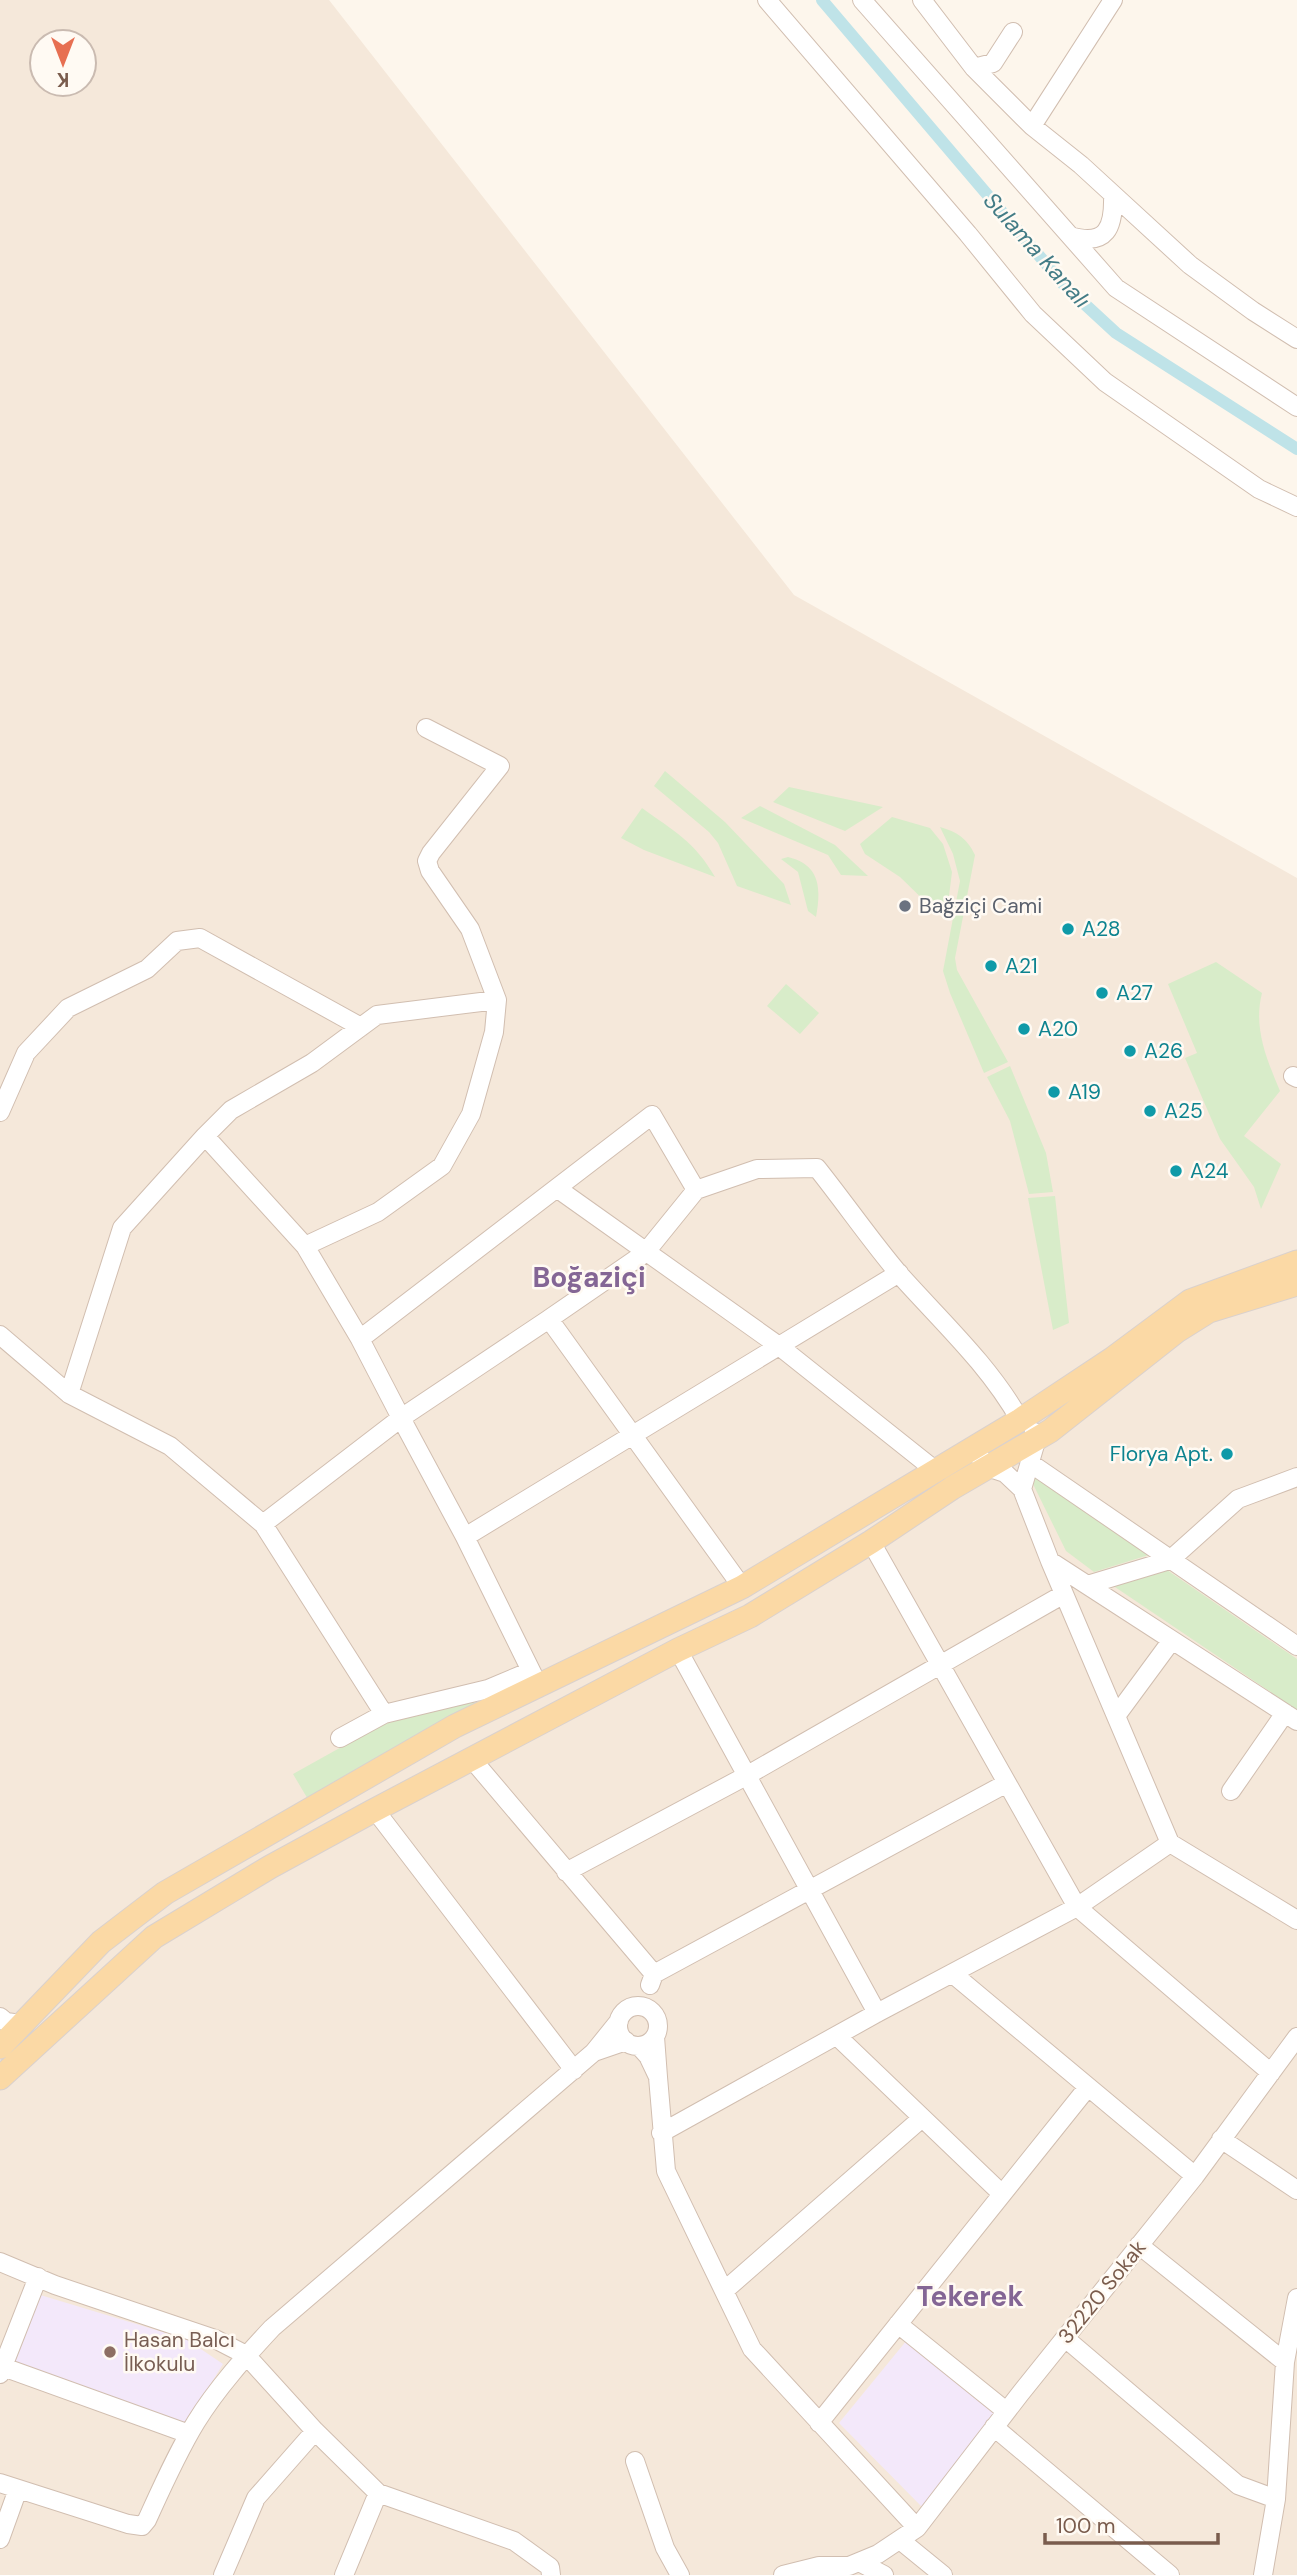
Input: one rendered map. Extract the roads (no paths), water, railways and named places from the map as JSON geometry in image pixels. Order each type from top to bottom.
[{"type":"main road","points":[[0,2078],[154,1937],[270,1867],[471,1758],[678,1650],[750,1616],[872,1542],[951,1488],[1022,1419],[1112,1359],[1190,1301],[1297,1262]]},
{"type":"main road","points":[[0,2047],[11,2021],[101,1942],[165,1893],[535,1679],[743,1587],[936,1471],[981,1458],[1050,1431],[1177,1331],[1209,1311],[1297,1284]]},
{"type":"street","points":[[863,0],[1116,288],[1297,407]]},
{"type":"street","points":[[922,0],[974,68],[1032,126],[1190,265],[1297,339]]},
{"type":"street","points":[[1032,126],[1114,0]]},
{"type":"street","points":[[769,1],[1042,323],[1105,382],[1248,483],[1297,507]]},
{"type":"street","points":[[974,68],[993,63],[1013,32]]},
{"type":"street","points":[[1070,236],[1091,241],[1104,234],[1112,218],[1113,195]]},
{"type":"street","points":[[305,1246],[378,1212],[442,1166],[471,1114],[494,1032],[497,1000],[470,929],[430,871],[427,861],[430,853],[500,766],[426,728]]},
{"type":"street","points":[[0,1112],[26,1053],[68,1008],[147,970],[177,941],[200,938],[361,1027]]},
{"type":"street","points":[[69,1394],[122,1228],[231,1110],[312,1063],[377,1015],[497,1000]]},
{"type":"street","points":[[360,1339],[652,1115],[696,1190]]},
{"type":"street","points":[[205,1136],[305,1246],[360,1339],[465,1537],[535,1679],[384,1714],[340,1738]]},
{"type":"street","points":[[263,1524],[401,1418],[645,1252],[696,1190],[757,1169],[817,1168],[899,1273],[985,1368],[1037,1438],[1022,1489]]},
{"type":"street","points":[[558,1189],[779,1346],[936,1471]]},
{"type":"street","points":[[465,1537],[899,1273]]},
{"type":"street","points":[[549,1319],[743,1587]]},
{"type":"street","points":[[0,1335],[69,1394],[170,1446],[263,1524],[384,1714]]},
{"type":"street","points":[[981,1458],[1022,1489],[1170,1843],[1297,1920]]},
{"type":"street","points":[[1030,1463],[1297,1646]]},
{"type":"street","points":[[1087,1585],[1170,1560],[1238,1499],[1297,1477]]},
{"type":"street","points":[[872,1542],[1077,1907],[1271,2073]]},
{"type":"street","points":[[1050,1561],[1291,1717],[1231,1791]]},
{"type":"street","points":[[566,1872],[746,1776],[1064,1594]]},
{"type":"street","points":[[1116,1716],[1172,1640]]},
{"type":"street","points":[[678,1650],[877,2013]]},
{"type":"street","points":[[471,1758],[652,1980],[658,2023],[655,2037],[666,2171],[752,2349],[917,2528]]},
{"type":"street","points":[[633,2008],[652,1980],[808,1889],[1007,1783]]},
{"type":"street","points":[[375,1810],[574,2070]]},
{"type":"street","points":[[661,2133],[877,2013],[1077,1907],[1170,1843]]},
{"type":"street","points":[[953,1974],[1195,2176]]},
{"type":"street","points":[[0,2483],[128,2524],[142,2526],[198,2420],[246,2355],[271,2328],[574,2070],[594,2052],[624,2013],[633,2008],[644,2007],[656,2016]]},
{"type":"street","points":[[620,2021],[620,2033],[648,2056],[658,2077]]},
{"type":"street","points":[[837,2036],[1002,2194]]},
{"type":"street","points":[[594,2052],[632,2043],[650,2042],[655,2037]]},
{"type":"street","name":"32220 Sokak","points":[[859,2562],[917,2528],[1006,2411],[1195,2176],[1271,2073],[1294,2048]]},
{"type":"street","points":[[819,2423],[1088,2087]]},
{"type":"street","points":[[724,2291],[922,2118]]},
{"type":"street","points":[[1221,2139],[1297,2190]]},
{"type":"street","points":[[1139,2245],[1285,2362]]},
{"type":"street","points":[[0,2262],[215,2339],[246,2355],[315,2431],[378,2493],[514,2541],[550,2567],[551,2575]]},
{"type":"street","points":[[38,2277],[1,2371],[190,2434]]},
{"type":"street","points":[[1263,2575],[1276,2499],[1285,2362],[1297,2298]]},
{"type":"street","points":[[898,2324],[1006,2411]]},
{"type":"street","points":[[1065,2338],[1238,2485],[1276,2499]]},
{"type":"street","points":[[994,2427],[1170,2575]]},
{"type":"street","points":[[223,2575],[256,2498],[315,2431]]},
{"type":"street","points":[[635,2461],[665,2547],[680,2575]]},
{"type":"street","points":[[0,2539],[18,2489]]},
{"type":"street","points":[[344,2575],[378,2493]]},
{"type":"street","points":[[900,2540],[943,2575]]},
{"type":"street","points":[[783,2575],[819,2566],[849,2566],[859,2562],[884,2575]]},
{"type":"waterway","name":"Sulama Kanalı","points":[[822,0],[1064,285],[1116,333],[1297,449]]},
{"type":"place","name":"Bağziçi Cami","points":[[905,906]]},
{"type":"place","name":"A28","points":[[1068,929]]},
{"type":"place","name":"A21","points":[[991,966]]},
{"type":"place","name":"A27","points":[[1102,993]]},
{"type":"place","name":"A20","points":[[1024,1029]]},
{"type":"place","name":"A26","points":[[1130,1051]]},
{"type":"place","name":"A19","points":[[1054,1092]]},
{"type":"place","name":"A25","points":[[1150,1111]]},
{"type":"place","name":"A24","points":[[1176,1171]]},
{"type":"place","name":"Florya Apt.","points":[[1227,1454]]},
{"type":"place","name":"Hasan Balcı İlkokulu","points":[[110,2352]]},
{"type":"district","name":"Boğaziçi","points":[[589,1277]]},
{"type":"district","name":"Tekerek","points":[[970,2296]]}]
